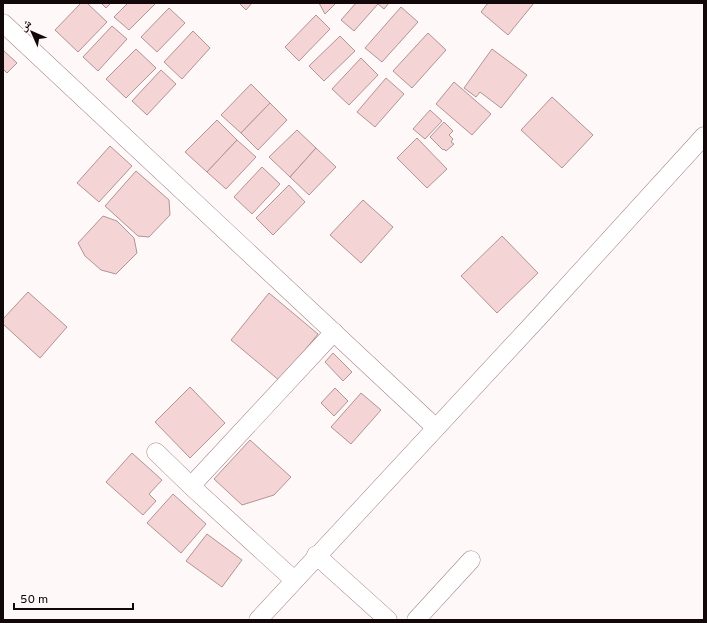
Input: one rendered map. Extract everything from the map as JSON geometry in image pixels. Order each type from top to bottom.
[{"type":"street","points":[[3,22],[436,428]]},
{"type":"street","points":[[258,620],[704,136]]},
{"type":"street","points":[[191,486],[334,332]]},
{"type":"street","points":[[156,452],[294,580]]},
{"type":"street","points":[[316,556],[388,620]]},
{"type":"street","points":[[416,620],[471,560]]},
{"type":"building","points":[[81,3],[87,3],[107,22],[78,52],[55,30]]},
{"type":"building","points":[[101,3],[111,3],[106,8]]},
{"type":"building","points":[[128,3],[156,3],[129,30],[114,17]]},
{"type":"building","points":[[239,3],[252,3],[246,10]]},
{"type":"building","points":[[319,3],[336,3],[325,14]]},
{"type":"building","points":[[356,3],[389,3],[384,9],[378,4],[354,31],[341,20]]},
{"type":"building","points":[[488,3],[534,3],[508,35],[481,12]]},
{"type":"building","points":[[401,7],[418,22],[382,62],[365,48]]},
{"type":"building","points":[[169,8],[185,23],[157,52],[141,37]]},
{"type":"building","points":[[316,15],[330,29],[299,61],[285,47]]},
{"type":"building","points":[[112,26],[127,39],[98,71],[83,57]]},
{"type":"building","points":[[193,31],[210,48],[182,79],[164,62]]},
{"type":"building","points":[[428,33],[446,50],[412,88],[393,71]]},
{"type":"building","points":[[340,36],[355,51],[324,81],[309,66]]},
{"type":"building","points":[[136,49],[156,68],[126,98],[106,79]]},
{"type":"building","points":[[492,49],[527,75],[501,108],[480,92],[476,97],[464,88]]},
{"type":"building","points":[[3,50],[17,63],[7,73],[3,69]]},
{"type":"building","points":[[361,58],[378,75],[349,105],[332,89]]},
{"type":"building","points":[[161,70],[176,84],[147,115],[132,101]]},
{"type":"building","points":[[386,78],[404,94],[375,127],[357,112]]},
{"type":"building","points":[[454,82],[491,114],[472,135],[436,104]]},
{"type":"building","points":[[251,84],[270,103],[241,133],[221,115]]},
{"type":"building","points":[[552,97],[593,135],[562,168],[521,130]]},
{"type":"building","points":[[270,103],[287,120],[258,150],[241,133]]},
{"type":"building","points":[[430,110],[442,121],[425,139],[413,129]]},
{"type":"building","points":[[217,120],[237,140],[207,172],[185,152]]},
{"type":"building","points":[[444,122],[453,131],[449,135],[453,139],[451,142],[454,144],[446,151],[444,149],[443,150],[430,137]]},
{"type":"building","points":[[297,130],[316,148],[290,177],[269,157]]},
{"type":"building","points":[[417,138],[447,169],[427,188],[397,158]]},
{"type":"building","points":[[237,140],[256,157],[226,189],[207,172]]},
{"type":"building","points":[[110,146],[132,166],[99,202],[77,183]]},
{"type":"building","points":[[316,148],[336,167],[309,195],[290,177]]},
{"type":"building","points":[[262,167],[280,184],[252,214],[234,197]]},
{"type":"building","points":[[136,171],[169,200],[170,215],[149,237],[138,236],[105,206]]},
{"type":"building","points":[[289,185],[305,202],[273,235],[256,218]]},
{"type":"building","points":[[363,200],[393,227],[361,263],[330,235]]},
{"type":"building","points":[[103,216],[117,221],[134,238],[137,253],[116,274],[101,270],[85,256],[78,243]]},
{"type":"building","points":[[502,236],[538,273],[497,313],[461,276]]},
{"type":"building","points":[[28,292],[67,327],[40,358],[3,324],[3,319]]},
{"type":"building","points":[[269,293],[318,334],[280,381],[231,340]]},
{"type":"building","points":[[333,353],[352,372],[343,381],[325,362]]},
{"type":"building","points":[[190,387],[225,423],[190,458],[155,422]]},
{"type":"building","points":[[335,388],[348,401],[334,416],[321,403]]},
{"type":"building","points":[[361,393],[381,410],[351,444],[331,427]]},
{"type":"building","points":[[250,440],[291,477],[274,495],[242,505],[214,479]]},
{"type":"building","points":[[132,453],[162,480],[149,494],[156,501],[143,515],[106,482]]},
{"type":"building","points":[[173,494],[206,524],[181,553],[147,523]]},
{"type":"building","points":[[207,534],[242,560],[222,587],[186,561]]}]
